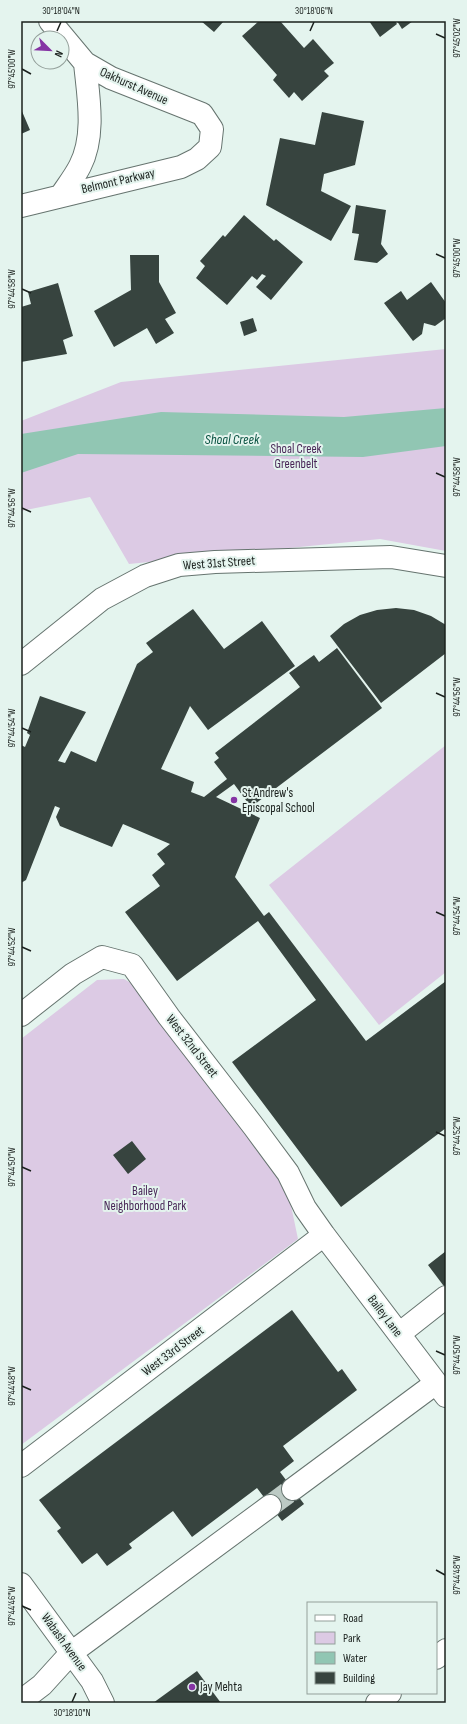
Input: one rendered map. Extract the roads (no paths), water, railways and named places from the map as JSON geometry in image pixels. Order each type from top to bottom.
[{"type":"street","name":"Oakhurst Avenue","points":[[50,21],[85,63],[118,81],[202,114],[212,129],[210,147]]},
{"type":"street","points":[[62,194],[81,165],[88,139],[90,111],[85,63]]},
{"type":"street","name":"Belmont Parkway","points":[[21,206],[62,194],[181,167],[197,159],[210,147]]},
{"type":"street","name":"West 31st Street","points":[[21,664],[102,599],[145,576],[179,565],[215,562],[391,557],[446,566]]},
{"type":"street","name":"West 32nd Street","points":[[21,1015],[73,974],[102,957],[132,966],[288,1173],[305,1208],[324,1235]]},
{"type":"street","name":"Bailey Lane","points":[[324,1235],[444,1393]]},
{"type":"street","name":"West 33rd Street","points":[[21,1466],[324,1235]]},
{"type":"street","points":[[399,1334],[446,1297]]},
{"type":"street","points":[[293,1490],[444,1393]]},
{"type":"street","points":[[21,1702],[42,1685],[71,1653],[270,1506]]},
{"type":"street","name":"Wabash Avenue","points":[[21,1584],[92,1681],[103,1703]]},
{"type":"street","points":[[437,1657],[446,1650]]},
{"type":"street","points":[[377,1703],[389,1694]]},
{"type":"water","name":"Shoal Creek","points":[[446,408],[446,446],[363,457],[78,454],[21,473],[21,434],[161,412],[344,417]]},
{"type":"tunnel","points":[[270,1506],[293,1489]]},
{"type":"place","name":"St Andrew's Episcopal School","points":[[234,800]]},
{"type":"place","name":"Jay Mehta","points":[[192,1687]]},
{"type":"park label","name":"Shoal Creek Greenbelt","points":[[296,456]]},
{"type":"park label","name":"Bailey Neighborhood Park","points":[[145,1198]]}]
